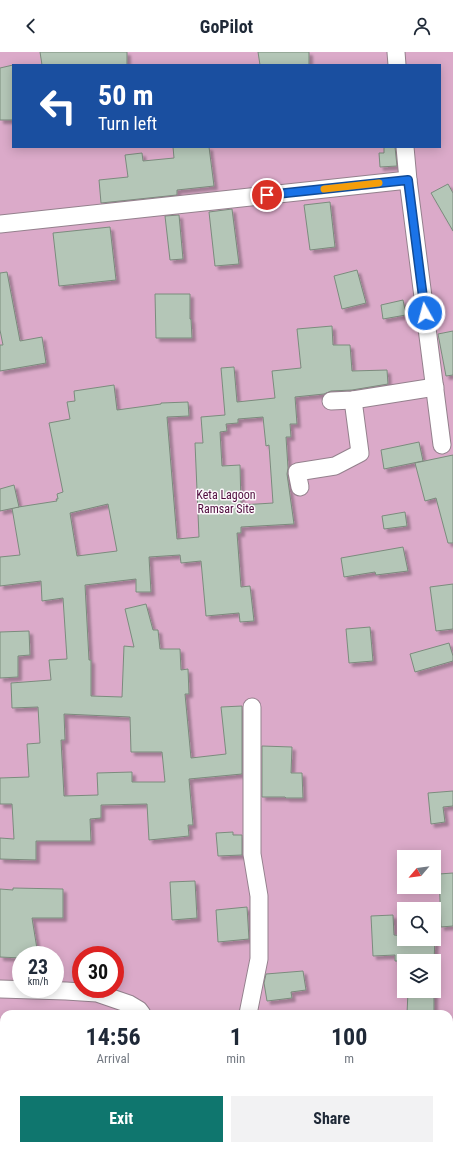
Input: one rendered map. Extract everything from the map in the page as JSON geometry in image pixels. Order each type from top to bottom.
[{"type":"street","points":[[396,52],[398,64]]},
{"type":"street","points":[[405,148],[442,445]]},
{"type":"street","points":[[0,224],[408,180]]},
{"type":"street","points":[[331,401],[353,400],[435,387]]},
{"type":"street","points":[[300,487],[297,472],[335,466],[360,453],[353,400]]},
{"type":"street","points":[[249,1010],[260,959],[259,896],[252,854],[252,707]]},
{"type":"street","points":[[0,989],[98,993],[129,1004],[139,1010]]},
{"type":"green space","name":"Keta Lagoon Ramsar Site","points":[[0,52],[453,52],[453,1010],[0,1010]]},
{"type":"building","points":[[40,52],[127,52],[127,64],[42,64]]},
{"type":"building","points":[[258,52],[309,52],[309,64],[260,64]]},
{"type":"building","points":[[12,65],[12,120],[0,120],[0,68]]},
{"type":"building","points":[[173,148],[209,148],[214,186],[177,190],[177,195],[101,203],[99,180],[128,177],[125,155],[142,153],[143,161],[174,158]]},
{"type":"building","points":[[384,148],[395,148],[397,166],[380,167],[379,153],[384,153]]},
{"type":"building","points":[[448,184],[453,193],[453,231],[431,193]]},
{"type":"building","points":[[330,202],[335,247],[310,250],[304,205]]},
{"type":"building","points":[[232,209],[239,264],[215,266],[209,212]]},
{"type":"building","points":[[179,215],[183,259],[170,260],[165,216]]},
{"type":"building","points":[[110,227],[116,280],[59,286],[53,233]]},
{"type":"building","points":[[357,270],[366,303],[342,309],[334,276]]},
{"type":"building","points":[[7,272],[20,341],[42,337],[46,363],[0,371],[0,345],[3,345],[0,330],[0,273]]},
{"type":"building","points":[[155,294],[190,294],[192,338],[156,338]]},
{"type":"building","points":[[403,300],[406,315],[383,319],[381,305]]},
{"type":"building","points":[[332,326],[333,345],[350,345],[352,371],[387,370],[388,384],[295,397],[297,424],[290,424],[291,437],[286,437],[287,474],[294,524],[241,527],[241,533],[237,533],[241,587],[250,586],[254,621],[240,622],[239,613],[206,616],[201,561],[181,563],[180,555],[149,557],[151,592],[136,592],[136,579],[85,585],[89,660],[91,660],[91,696],[122,697],[124,646],[134,647],[125,609],[146,604],[153,630],[158,630],[160,649],[180,649],[181,670],[188,669],[189,694],[185,694],[191,758],[226,754],[221,707],[242,706],[242,774],[189,779],[193,825],[188,825],[189,836],[149,840],[147,804],[101,805],[101,818],[90,819],[91,841],[36,841],[36,860],[0,859],[0,838],[14,839],[12,804],[0,804],[0,778],[29,777],[27,744],[40,743],[38,707],[12,708],[11,683],[51,680],[49,660],[67,659],[63,598],[42,601],[41,581],[0,586],[0,557],[20,555],[12,508],[57,501],[57,494],[63,492],[49,423],[70,419],[67,402],[75,401],[74,391],[114,385],[117,410],[161,403],[188,402],[189,416],[167,417],[177,539],[199,537],[195,443],[203,443],[201,417],[225,415],[221,368],[234,367],[237,402],[275,398],[272,371],[301,368],[297,329]],"holes":[[[263,417],[266,446],[269,445],[273,503],[241,505],[240,465],[222,466],[220,432],[227,431],[226,424],[238,423],[238,419]],[[108,504],[117,551],[77,556],[70,513]],[[64,714],[130,717],[131,752],[162,752],[165,782],[132,782],[132,772],[97,773],[98,795],[64,796],[61,740],[65,740]]]},
{"type":"building","points":[[453,331],[453,375],[446,376],[438,334]]},
{"type":"building","points":[[419,442],[423,461],[384,469],[381,450]]},
{"type":"building","points":[[453,455],[453,543],[448,543],[436,498],[425,501],[415,463]]},
{"type":"building","points":[[14,485],[19,507],[0,511],[0,489]]},
{"type":"building","points":[[405,512],[407,526],[384,529],[382,516]]},
{"type":"building","points":[[403,547],[408,571],[376,575],[375,572],[344,577],[341,558]]},
{"type":"building","points":[[453,584],[453,629],[436,631],[430,587]]},
{"type":"building","points":[[370,627],[373,661],[349,663],[346,629]]},
{"type":"building","points":[[29,631],[30,655],[18,656],[18,677],[0,678],[0,632]]},
{"type":"building","points":[[449,643],[453,661],[415,672],[410,654]]},
{"type":"building","points":[[262,746],[292,747],[291,773],[302,773],[303,798],[262,797]]},
{"type":"building","points":[[453,791],[453,806],[443,807],[445,822],[431,824],[428,793]]},
{"type":"building","points":[[233,832],[233,835],[242,835],[242,855],[218,856],[216,833]]},
{"type":"building","points":[[453,873],[453,926],[441,927],[440,894],[441,894],[441,874]]},
{"type":"building","points":[[195,881],[197,918],[172,920],[170,882]]},
{"type":"building","points":[[13,888],[63,889],[63,918],[32,918],[37,946],[12,946],[12,958],[0,957],[0,889],[13,890]]},
{"type":"building","points":[[247,907],[249,939],[218,942],[216,910]]},
{"type":"building","points":[[393,915],[394,935],[397,935],[397,946],[435,946],[434,954],[397,954],[397,961],[395,961],[395,955],[373,956],[371,916]]},
{"type":"building","points":[[303,971],[306,990],[291,992],[292,998],[267,1001],[264,983],[266,974]]},
{"type":"building","points":[[408,998],[434,998],[434,1010],[407,1010]]},
{"type":"slow traffic","points":[[324,189],[379,183]]},
{"type":"route","points":[[267,195],[408,180],[425,313]]}]
